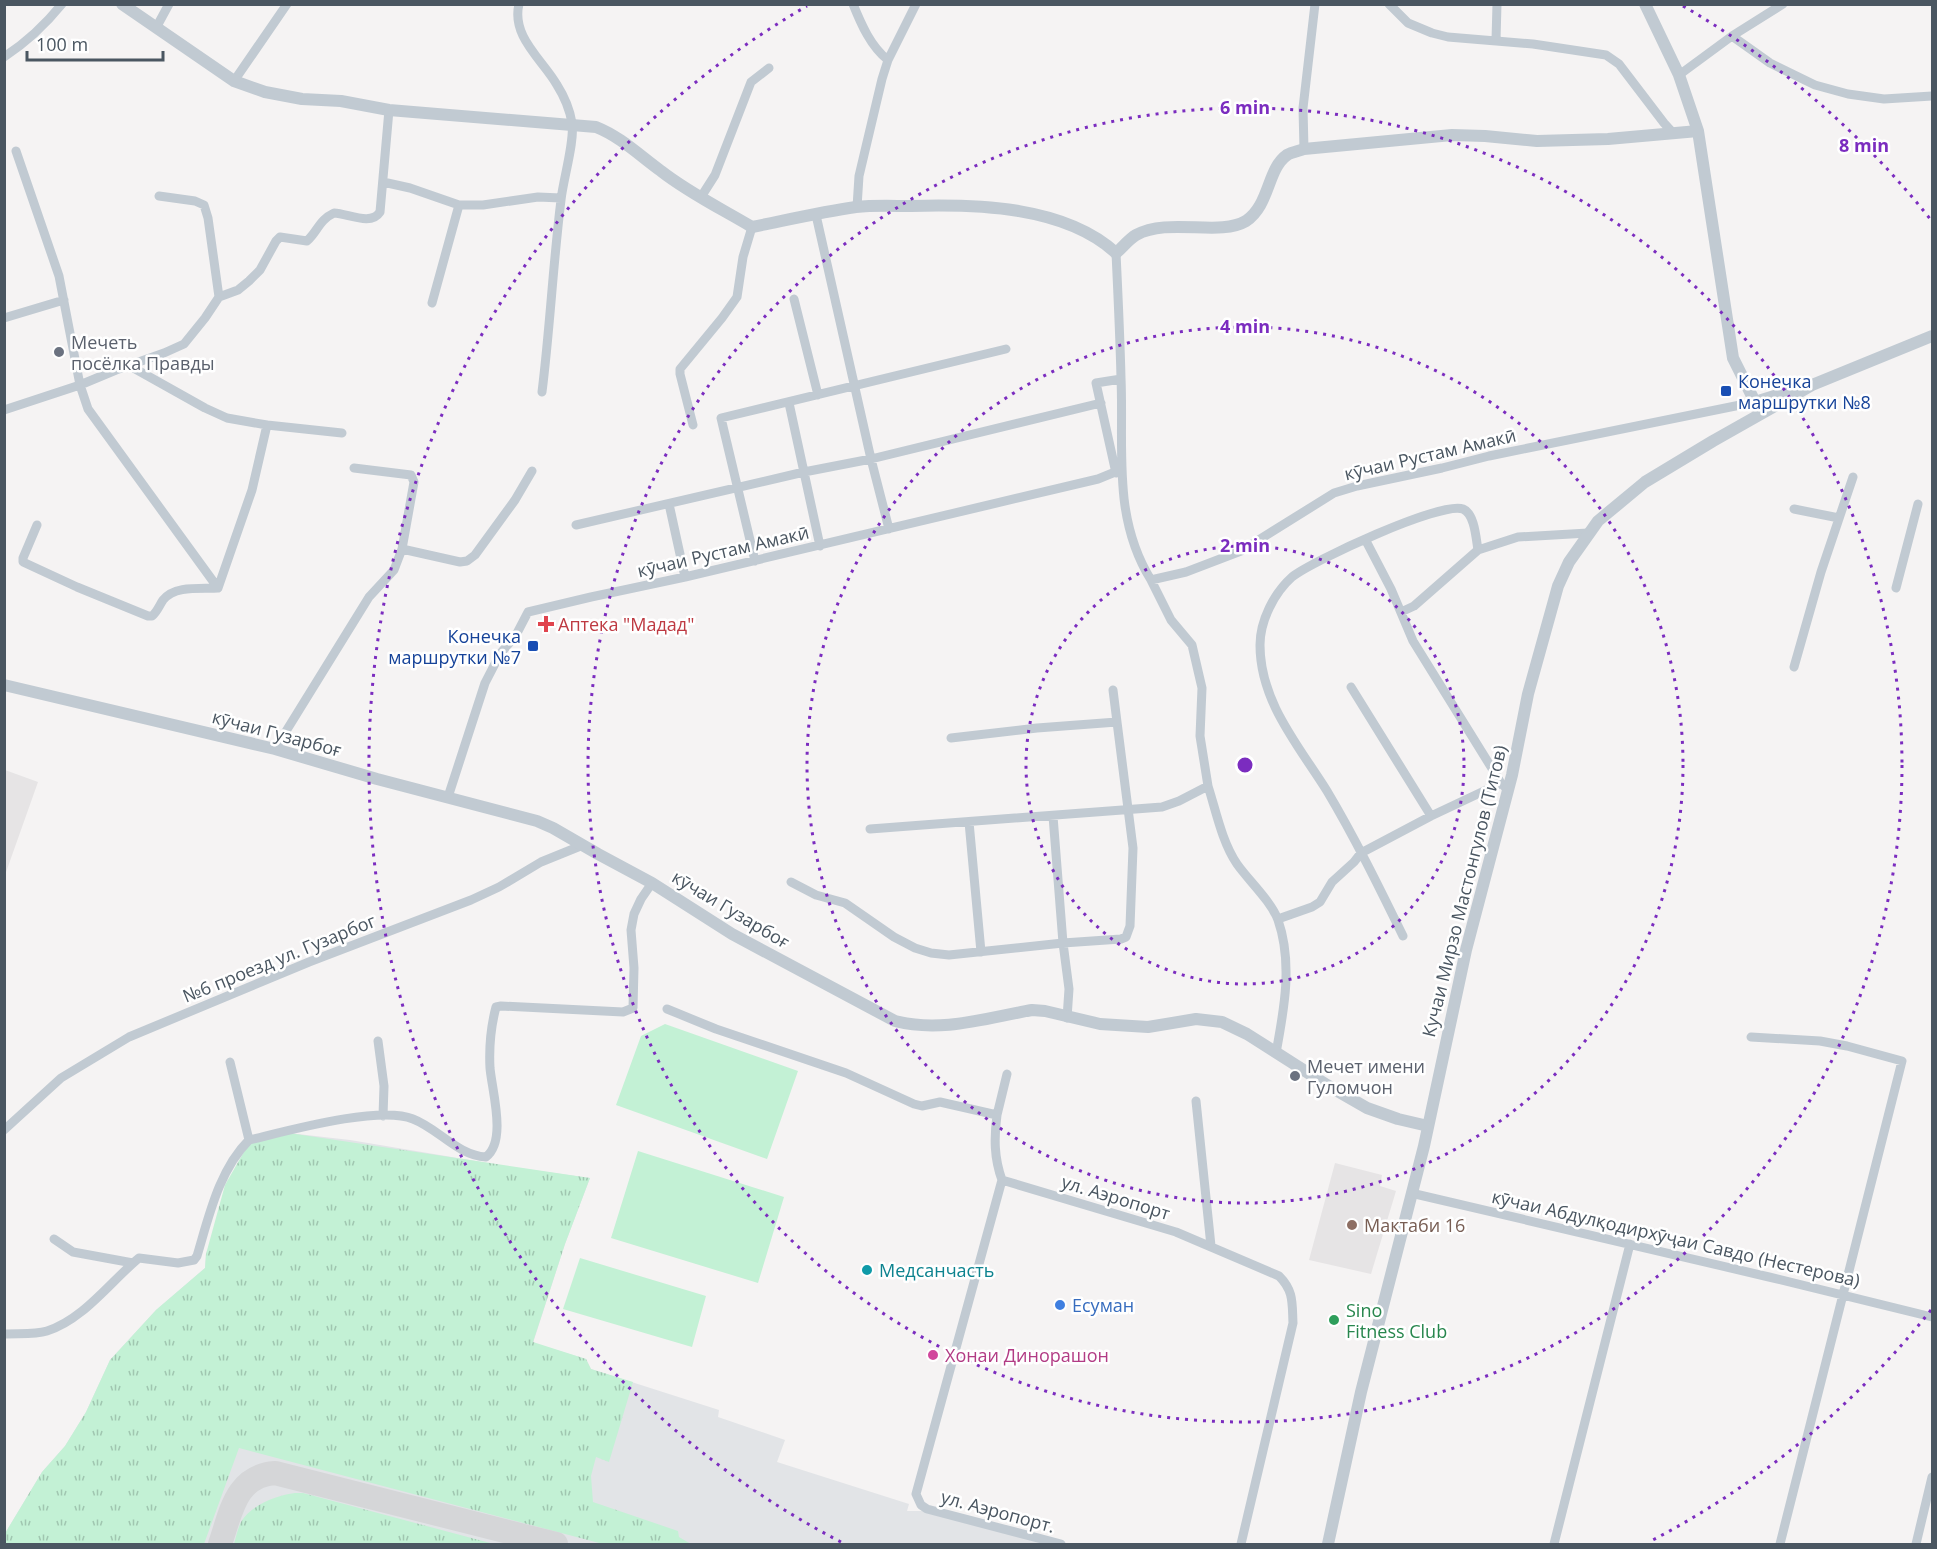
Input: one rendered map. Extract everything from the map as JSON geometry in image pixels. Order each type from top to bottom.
[{"type":"street","points":[[4,57],[26,42],[47,23],[62,4]]},
{"type":"street","points":[[122,4],[234,81],[265,92],[302,99],[341,101],[389,110],[596,127],[612,133],[662,172],[752,227],[857,207],[951,205],[1005,208],[1072,225],[1093,235],[1116,253],[1121,379],[1118,471]]},
{"type":"street","points":[[156,28],[169,4]]},
{"type":"street","points":[[234,81],[287,4]]},
{"type":"street","points":[[519,4],[520,28],[528,47],[557,84],[572,125],[561,198],[550,331],[542,392]]},
{"type":"street","points":[[853,4],[872,42],[888,60]]},
{"type":"street","points":[[857,207],[859,176],[882,79],[888,60],[916,4]]},
{"type":"street","points":[[1305,149],[1303,108],[1315,4]]},
{"type":"street","points":[[1389,4],[1408,23],[1448,37],[1496,40],[1606,55],[1619,64],[1674,134]]},
{"type":"street","points":[[1496,40],[1497,4]]},
{"type":"street","points":[[1645,4],[1680,75],[1698,131],[1733,358],[1761,414]]},
{"type":"street","points":[[1680,75],[1732,36],[1783,4]]},
{"type":"street","points":[[1732,36],[1770,63],[1815,85],[1848,94],[1884,99],[1932,96]]},
{"type":"street","points":[[701,197],[715,175],[751,82],[769,68]]},
{"type":"street","points":[[4,410],[80,385],[184,344],[219,297],[238,290],[260,270],[280,237],[307,241],[321,222],[334,213],[370,219],[376,217],[380,212],[389,110]]},
{"type":"street","points":[[1116,253],[1136,235],[1164,226],[1229,226],[1245,221],[1257,210],[1276,166],[1287,155],[1305,149],[1452,135],[1537,141],[1608,140],[1698,131]]},
{"type":"street","points":[[16,151],[59,276],[80,385],[88,409],[218,588]]},
{"type":"street","points":[[383,182],[410,188],[459,205],[483,205],[538,197],[561,198]]},
{"type":"street","points":[[159,195],[195,201],[204,205],[208,218],[219,297]]},
{"type":"street","points":[[432,303],[459,205]]},
{"type":"street","points":[[816,215],[889,529]]},
{"type":"street","points":[[693,425],[680,369],[737,297],[743,257],[752,227]]},
{"type":"street","points":[[794,299],[818,395]]},
{"type":"street","points":[[4,318],[64,300]]},
{"type":"street","points":[[1755,402],[1812,385],[1932,336]]},
{"type":"street","points":[[754,561],[721,418],[1006,349]]},
{"type":"street","points":[[130,366],[227,418],[342,433]]},
{"type":"street","points":[[1121,379],[1096,383],[1133,543],[1141,564],[1171,620],[1192,645],[1202,687],[1200,736],[1208,786],[1223,834],[1236,863],[1278,919],[1285,954],[1286,997],[1276,1053]]},
{"type":"street","name":"Кучаи Мирзо Мастонгулов (Титов)","points":[[1328,1545],[1361,1392],[1428,1126],[1463,961],[1504,786],[1558,586],[1569,562],[1598,521],[1646,482],[1812,385]]},
{"type":"street","name":"кӯчаи Рустам Амакӣ","points":[[1151,580],[1186,572],[1241,551],[1334,493],[1357,486],[1489,456],[1755,402]]},
{"type":"street","points":[[789,403],[820,546]]},
{"type":"street","points":[[576,525],[804,471],[871,459],[1101,403]]},
{"type":"street","points":[[218,588],[252,490],[267,425]]},
{"type":"street","points":[[275,749],[369,597],[394,570],[402,549],[414,482],[411,475],[354,468]]},
{"type":"street","points":[[402,549],[460,562],[467,561],[475,555],[515,500],[532,471]]},
{"type":"street","name":"кӯчаи Рустам Амакӣ","points":[[448,797],[485,683],[500,654],[516,635],[528,612],[820,546],[1118,471]]},
{"type":"street","points":[[1794,667],[1821,572],[1852,477]]},
{"type":"street","points":[[669,504],[685,577]]},
{"type":"street","points":[[1896,588],[1918,504]]},
{"type":"street","points":[[1403,936],[1327,792],[1284,726],[1262,670],[1260,644],[1264,620],[1275,598],[1292,578],[1319,560],[1365,539],[1428,515],[1456,508],[1463,509],[1472,518],[1478,550]]},
{"type":"street","points":[[1794,509],[1839,518]]},
{"type":"street","points":[[38,525],[23,562],[148,616],[155,614],[164,599],[173,592],[182,589],[218,588]]},
{"type":"street","points":[[1401,612],[1414,606],[1478,550],[1518,537],[1588,533]]},
{"type":"street","points":[[1278,919],[1320,902],[1332,882],[1361,853],[1431,816],[1504,786],[1413,641],[1365,539]]},
{"type":"street","name":"кӯчаи Гузарбоғ","points":[[4,685],[275,749],[377,779],[537,821],[652,883],[732,934],[896,1021],[925,1027],[945,1026],[1032,1010],[1100,1024],[1148,1027],[1210,1019],[1234,1027],[1327,1086],[1367,1108],[1428,1126]]},
{"type":"street","points":[[1351,687],[1431,816]]},
{"type":"street","points":[[791,882],[816,895],[845,903],[894,937],[931,953],[949,955],[1126,937],[1131,912],[1133,848],[1113,690]]},
{"type":"street","points":[[951,738],[1117,722]]},
{"type":"street","points":[[870,829],[1162,807],[1208,786]]},
{"type":"street","points":[[1053,816],[1069,989],[1067,1018]]},
{"type":"street","points":[[969,822],[981,952]]},
{"type":"street","name":"№6 проезд ул. Гузарбог","points":[[4,1130],[61,1078],[129,1037],[309,962],[471,900],[500,887],[541,862],[583,845]]},
{"type":"street","points":[[4,1334],[40,1333],[58,1326],[76,1315],[139,1258],[178,1263],[194,1260],[229,1165],[249,1140],[363,1116],[405,1116],[472,1155],[486,1157],[491,1154],[494,1148],[496,1126],[490,1066],[496,1008],[501,1006],[623,1012],[633,1008],[634,968],[631,930],[634,914],[652,883]]},
{"type":"street","points":[[667,1009],[716,1029],[846,1073],[914,1104],[922,1106],[940,1102],[997,1115]]},
{"type":"street","points":[[1751,1037],[1820,1041],[1902,1061],[1780,1545]]},
{"type":"street","points":[[378,1041],[384,1086],[382,1116]]},
{"type":"street","points":[[230,1062],[249,1140]]},
{"type":"street","points":[[1002,1180],[994,1142],[997,1115],[1007,1074]]},
{"type":"street","points":[[1196,1101],[1211,1246]]},
{"type":"street","name":"ул. Аэропорт","points":[[1002,1180],[1176,1232],[1279,1276],[1288,1286],[1292,1299],[1293,1323],[1280,1387],[1241,1545]]},
{"type":"street","name":"ул. Аэропорт.","points":[[1002,1180],[916,1488],[917,1499],[927,1509],[1061,1545]]},
{"type":"street","name":"кӯчаи Абдулқодирхӯҷаи Савдо (Нестерова)","points":[[1411,1193],[1932,1317]]},
{"type":"street","points":[[54,1239],[73,1252],[133,1263]]},
{"type":"street","points":[[1554,1545],[1630,1244]]},
{"type":"street","points":[[1916,1545],[1932,1477]]},
{"type":"shaded area","points":[[5,770],[38,782],[5,875]]},
{"type":"shaded area","points":[[289,1133],[350,1140],[590,1178],[565,1244],[533,1343],[586,1359],[591,1369],[719,1410],[718,1417],[785,1440],[777,1462],[909,1504],[907,1511],[922,1511],[1047,1544],[5,1544],[4,1535],[42,1472],[65,1446],[86,1412],[110,1360],[156,1310],[205,1268],[206,1254]]},
{"type":"shaded area","name":"Мактаби 16","points":[[1335,1163],[1382,1175],[1380,1186],[1396,1191],[1371,1274],[1309,1260]]},
{"type":"green space","points":[[665,1024],[798,1071],[767,1159],[616,1105],[641,1036]]},
{"type":"green space","points":[[289,1133],[590,1178],[565,1244],[533,1342],[586,1359],[591,1369],[633,1382],[609,1462],[596,1457],[591,1476],[593,1502],[678,1531],[679,1537],[691,1544],[603,1544],[239,1448],[204,1544],[5,1544],[4,1535],[42,1472],[65,1446],[86,1412],[110,1360],[156,1310],[205,1268],[206,1254],[225,1185],[249,1143]]},
{"type":"green space","points":[[638,1151],[784,1197],[758,1283],[611,1238]]},
{"type":"green space","points":[[580,1258],[706,1296],[692,1347],[563,1309]]},
{"type":"green space","points":[[303,1493],[494,1544],[234,1544],[245,1516],[258,1506],[273,1499]]},
{"type":"taxiway","points":[[220,1544],[232,1509],[243,1489],[251,1481],[275,1473],[556,1544]]},
{"type":"place","name":"Мечеть посёлка Правды","points":[[59,352]]},
{"type":"place","name":"Конечка маршрутки №8","points":[[1726,391]]},
{"type":"place","name":"Аптека \"Мадад\"","points":[[546,624]]},
{"type":"place","name":"Конечка маршрутки №7","points":[[533,646]]},
{"type":"place","name":"Мечет имени Гуломчон","points":[[1295,1076]]},
{"type":"place","name":"Мактаби 16","points":[[1352,1225]]},
{"type":"place","name":"Медсанчасть","points":[[867,1270]]},
{"type":"place","name":"Есуман","points":[[1060,1305]]},
{"type":"place","name":"Sino Fitness Club","points":[[1334,1320]]},
{"type":"place","name":"Хонаи Динорашон","points":[[933,1355]]}]
